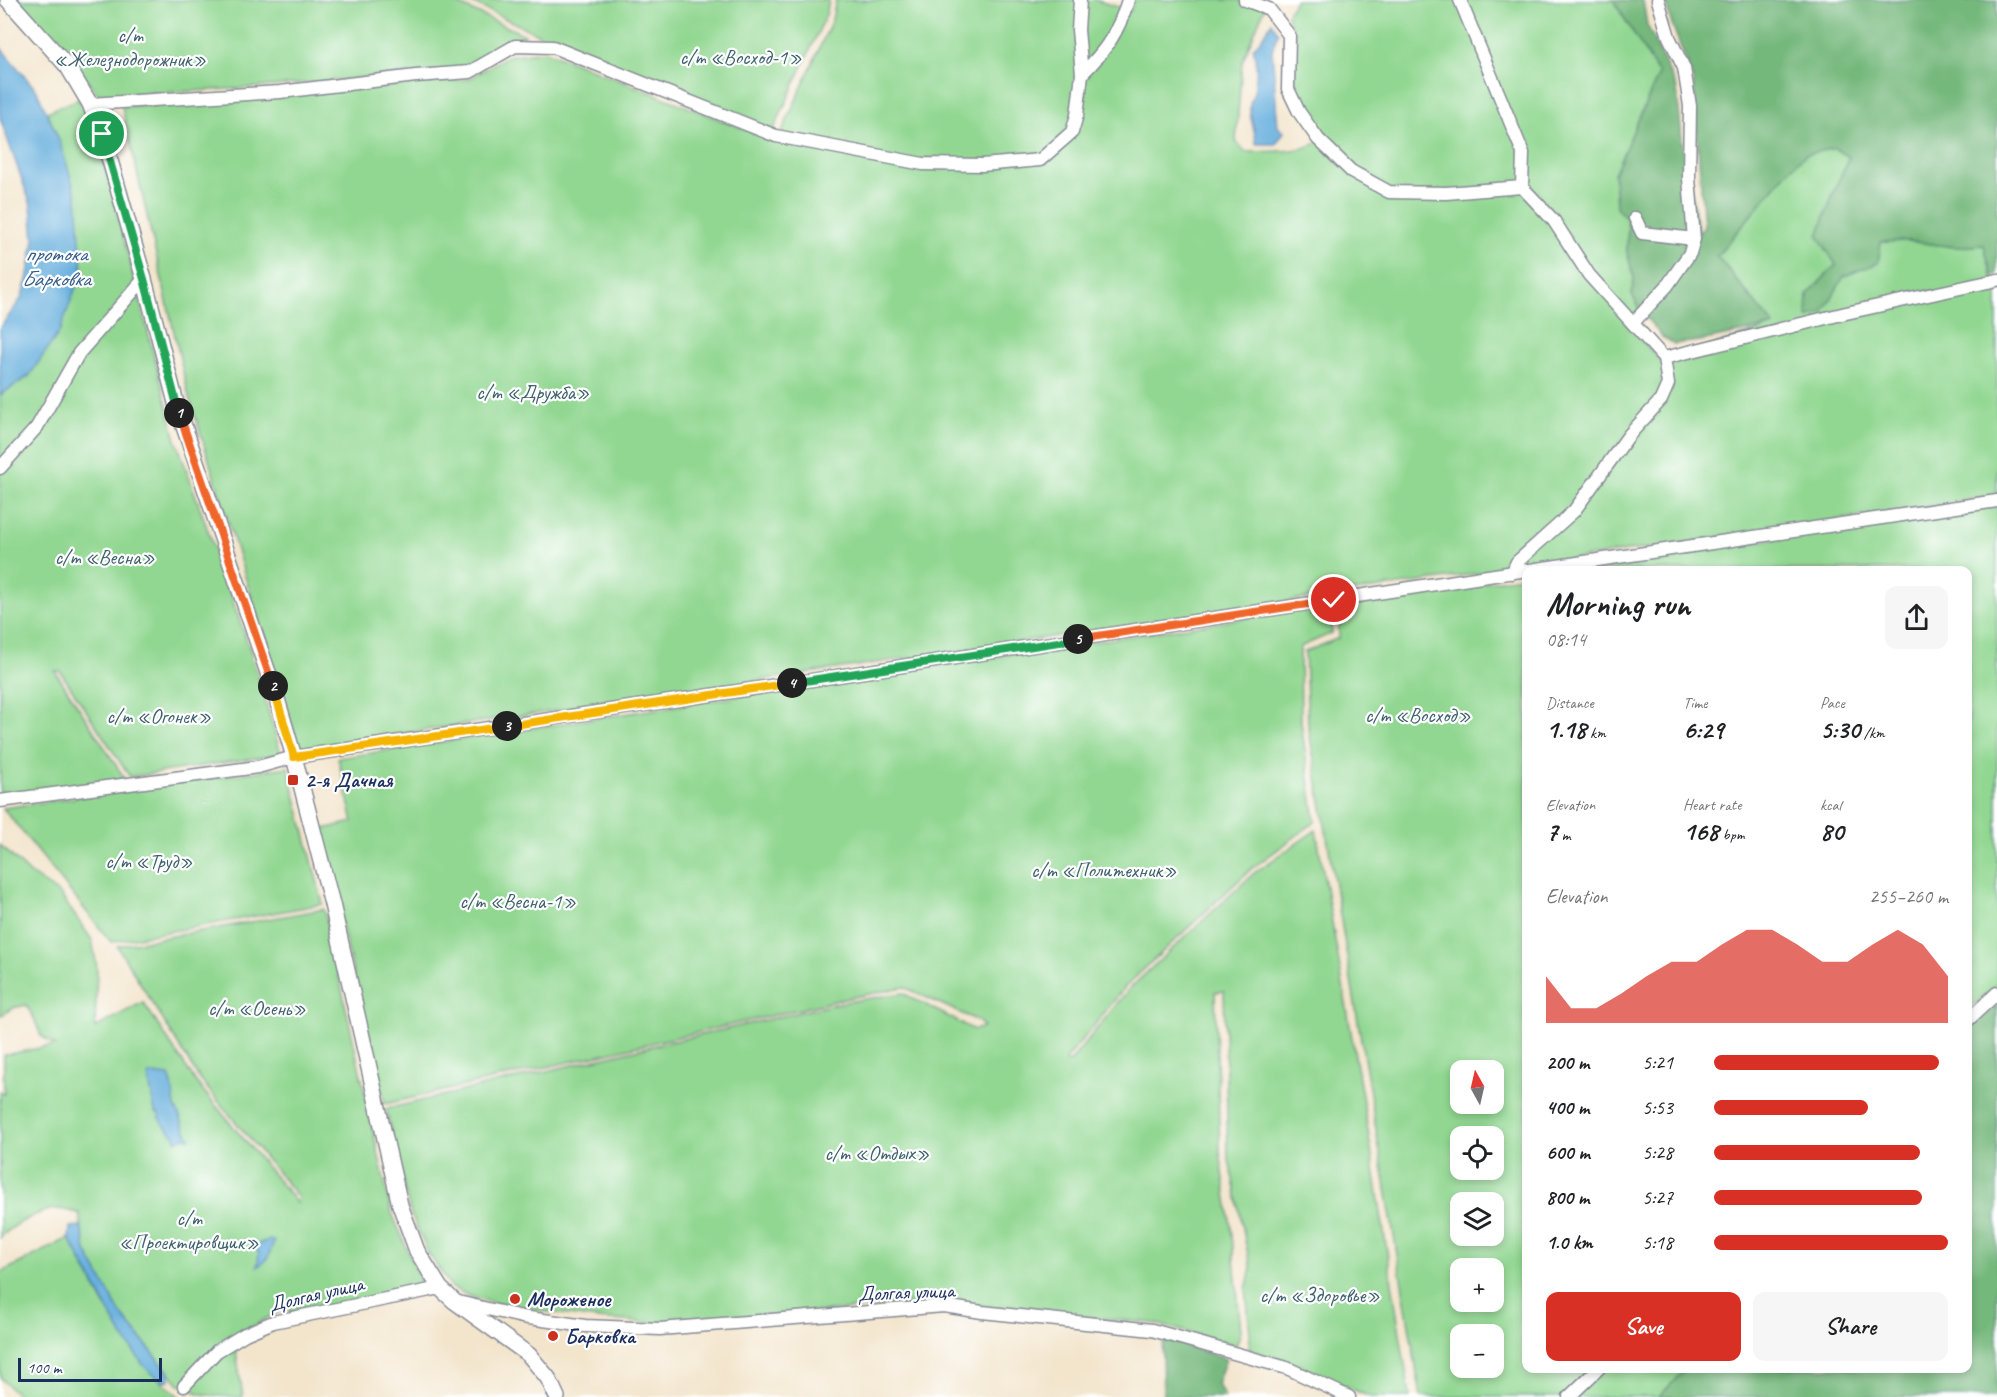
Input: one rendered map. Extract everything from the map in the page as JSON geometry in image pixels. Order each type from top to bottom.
[{"type":"main road","points":[[8,0],[68,67],[90,104],[107,150],[144,279],[176,404],[278,699],[332,904],[400,1205],[417,1251],[440,1288],[454,1301],[529,1355],[548,1378],[556,1397]]},
{"type":"street","points":[[90,104],[280,92],[470,72],[515,46],[553,47],[776,136],[923,164],[982,165],[1040,160],[1072,132],[1077,115],[1083,74],[1078,30],[1080,0]]},
{"type":"street","points":[[1083,74],[1104,53],[1122,21],[1128,0]]},
{"type":"street","points":[[1245,0],[1269,9],[1288,35],[1288,89],[1299,112],[1318,138],[1351,171],[1389,192],[1446,193],[1522,187]]},
{"type":"street","points":[[1633,323],[1667,286],[1690,253],[1694,239],[1689,178],[1690,106],[1684,68],[1669,37],[1658,0]]},
{"type":"street","points":[[1462,1],[1523,153],[1522,187],[1554,221],[1589,275],[1664,358],[1668,384],[1662,400],[1629,435],[1574,511],[1517,562],[1512,573]]},
{"type":"street","points":[[1635,218],[1642,233],[1694,239]]},
{"type":"street","points":[[0,468],[37,427],[79,353],[144,279]]},
{"type":"street","points":[[1664,358],[1846,313],[1997,280]]},
{"type":"street","points":[[1555,566],[1997,501]]},
{"type":"street","points":[[0,801],[258,767],[294,757],[1522,571]]},
{"type":"street","points":[[1972,1016],[1997,993]]},
{"type":"street","name":"Долгая улица","points":[[184,1386],[217,1351],[245,1334],[273,1322],[440,1288]]},
{"type":"street","name":"Долгая улица","points":[[454,1301],[522,1317],[585,1326],[660,1329],[944,1306],[1152,1330],[1287,1368],[1349,1397]]},
{"type":"street","points":[[1569,1397],[1594,1373]]},
{"type":"green space","name":"с/т «Железнодорожник»","points":[[18,0],[449,0],[525,35],[469,69],[249,88],[100,96]]},
{"type":"green space","name":"с/т «Восход-1»","points":[[466,0],[829,0],[826,15],[773,131],[546,38]]},
{"type":"green space","name":"с/т «Дружба»","points":[[836,0],[1095,0],[1131,11],[1133,0],[1268,0],[1242,62],[1236,141],[1245,152],[1299,149],[1328,136],[1302,108],[1294,90],[1295,36],[1287,15],[1295,0],[1613,0],[1659,74],[1614,174],[1628,220],[1627,252],[1634,278],[1632,294],[1640,310],[1626,323],[1662,362],[1774,326],[1717,256],[1786,173],[1806,154],[1835,148],[1849,157],[1832,196],[1836,265],[1808,294],[1823,313],[1844,276],[1878,263],[1881,242],[1908,241],[1955,247],[1984,245],[1992,276],[1997,283],[1997,496],[299,749],[188,393],[122,107],[469,79],[507,56],[545,51],[777,142],[832,20]]},
{"type":"green space","points":[[1613,0],[1643,0],[1647,25],[1677,89],[1683,150],[1699,233],[1704,227],[1693,80],[1669,16],[1666,0],[1997,0],[1997,275],[1992,276],[1984,245],[1955,247],[1908,241],[1881,242],[1878,263],[1844,276],[1823,313],[1807,318],[1808,294],[1836,265],[1818,236],[1849,157],[1835,148],[1806,154],[1786,173],[1717,256],[1774,326],[1674,344],[1663,338],[1640,310],[1632,294],[1634,278],[1627,252],[1628,220],[1616,207],[1614,174],[1659,74]]},
{"type":"green space","name":"с/т «Весна»","points":[[79,99],[95,134],[107,174],[176,440],[250,650],[281,754],[130,777],[60,671],[55,671],[125,779],[0,798],[0,395],[29,376],[59,140],[47,112]]},
{"type":"green space","points":[[1997,506],[1997,984],[1972,1006],[1972,566],[1595,566]]},
{"type":"green space","name":"с/т «Восход»","points":[[1522,577],[1522,1373],[1681,1373],[1659,1397],[1421,1397],[1308,724],[1305,652],[1339,638],[1338,604]]},
{"type":"green space","points":[[1331,605],[1332,633],[1300,647],[1301,722],[1315,822],[1251,869],[1126,986],[1065,1061],[1069,1063],[1129,989],[1254,873],[1316,830],[1367,1125],[1410,1397],[1370,1397],[1291,1362],[1249,1350],[1250,1333],[1246,1289],[1251,1269],[1228,1155],[1224,991],[1215,992],[1220,1152],[1231,1226],[1241,1332],[1236,1345],[1153,1323],[1046,1314],[944,1301],[785,1315],[654,1323],[597,1319],[501,1305],[469,1296],[451,1287],[428,1253],[410,1212],[386,1109],[840,1003],[903,993],[974,1030],[984,1027],[978,1021],[904,987],[385,1104],[319,830],[353,822],[338,758]]},
{"type":"green space","name":"с/т «Труд»","points":[[288,767],[323,904],[111,942],[3,808]]},
{"type":"green space","points":[[0,845],[32,875],[60,894],[92,940],[97,968],[95,1028],[143,1002],[196,1082],[297,1203],[298,1197],[199,1078],[117,946],[324,909],[391,1211],[424,1289],[291,1314],[288,1306],[231,1339],[235,1345],[243,1397],[217,1396],[195,1392],[179,1384],[121,1315],[86,1251],[79,1213],[61,1209],[48,1210],[25,1220],[0,1238],[0,1091],[4,1094],[4,1055],[55,1045],[41,1036],[26,1005],[13,1008],[0,1016]]},
{"type":"green space","points":[[1997,1005],[1997,1397],[1659,1397],[1681,1373],[1972,1373],[1972,1027]]},
{"type":"green space","points":[[69,1238],[103,1302],[144,1366],[180,1397],[20,1397],[0,1378],[0,1273]]},
{"type":"green space","points":[[1164,1339],[1226,1359],[1217,1383],[1225,1397],[1163,1397],[1162,1350]]},
{"type":"water","points":[[1272,22],[1278,33],[1272,50],[1278,127],[1284,132],[1276,144],[1256,144],[1250,111],[1256,75],[1253,48]]},
{"type":"water","name":"протока Барковка","points":[[0,47],[37,91],[59,140],[77,197],[82,270],[60,331],[29,376],[0,395],[0,328],[21,299],[34,240],[31,205],[0,118]]},
{"type":"water","points":[[151,1074],[169,1076],[175,1107],[190,1138],[183,1137],[176,1141],[175,1136],[155,1112],[148,1076]]},
{"type":"water","points":[[81,1226],[86,1251],[121,1314],[170,1374],[169,1380],[162,1381],[144,1366],[122,1335],[69,1238],[70,1227]]},
{"type":"water","points":[[270,1240],[275,1242],[268,1257],[257,1267],[259,1254],[256,1248],[260,1243]]},
{"type":"place","name":"2-я Дачная","points":[[293,780]]},
{"type":"place","name":"Мороженое","points":[[515,1299]]},
{"type":"place","name":"Барковка","points":[[553,1336]]},
{"type":"route","points":[[102,134],[144,279],[176,404],[278,699],[294,757],[1334,600]]},
{"type":"park label","name":"с/т «Огонек»","points":[[159,716]]},
{"type":"park label","name":"с/т «Политехник»","points":[[1104,870]]},
{"type":"park label","name":"с/т «Весна-1»","points":[[518,901]]},
{"type":"park label","name":"с/т «Осень»","points":[[257,1008]]},
{"type":"park label","name":"с/т «Отдых»","points":[[877,1153]]},
{"type":"park label","name":"с/т «Проектировщик»","points":[[189,1230]]},
{"type":"park label","name":"с/т «Здоровье»","points":[[1320,1295]]}]
